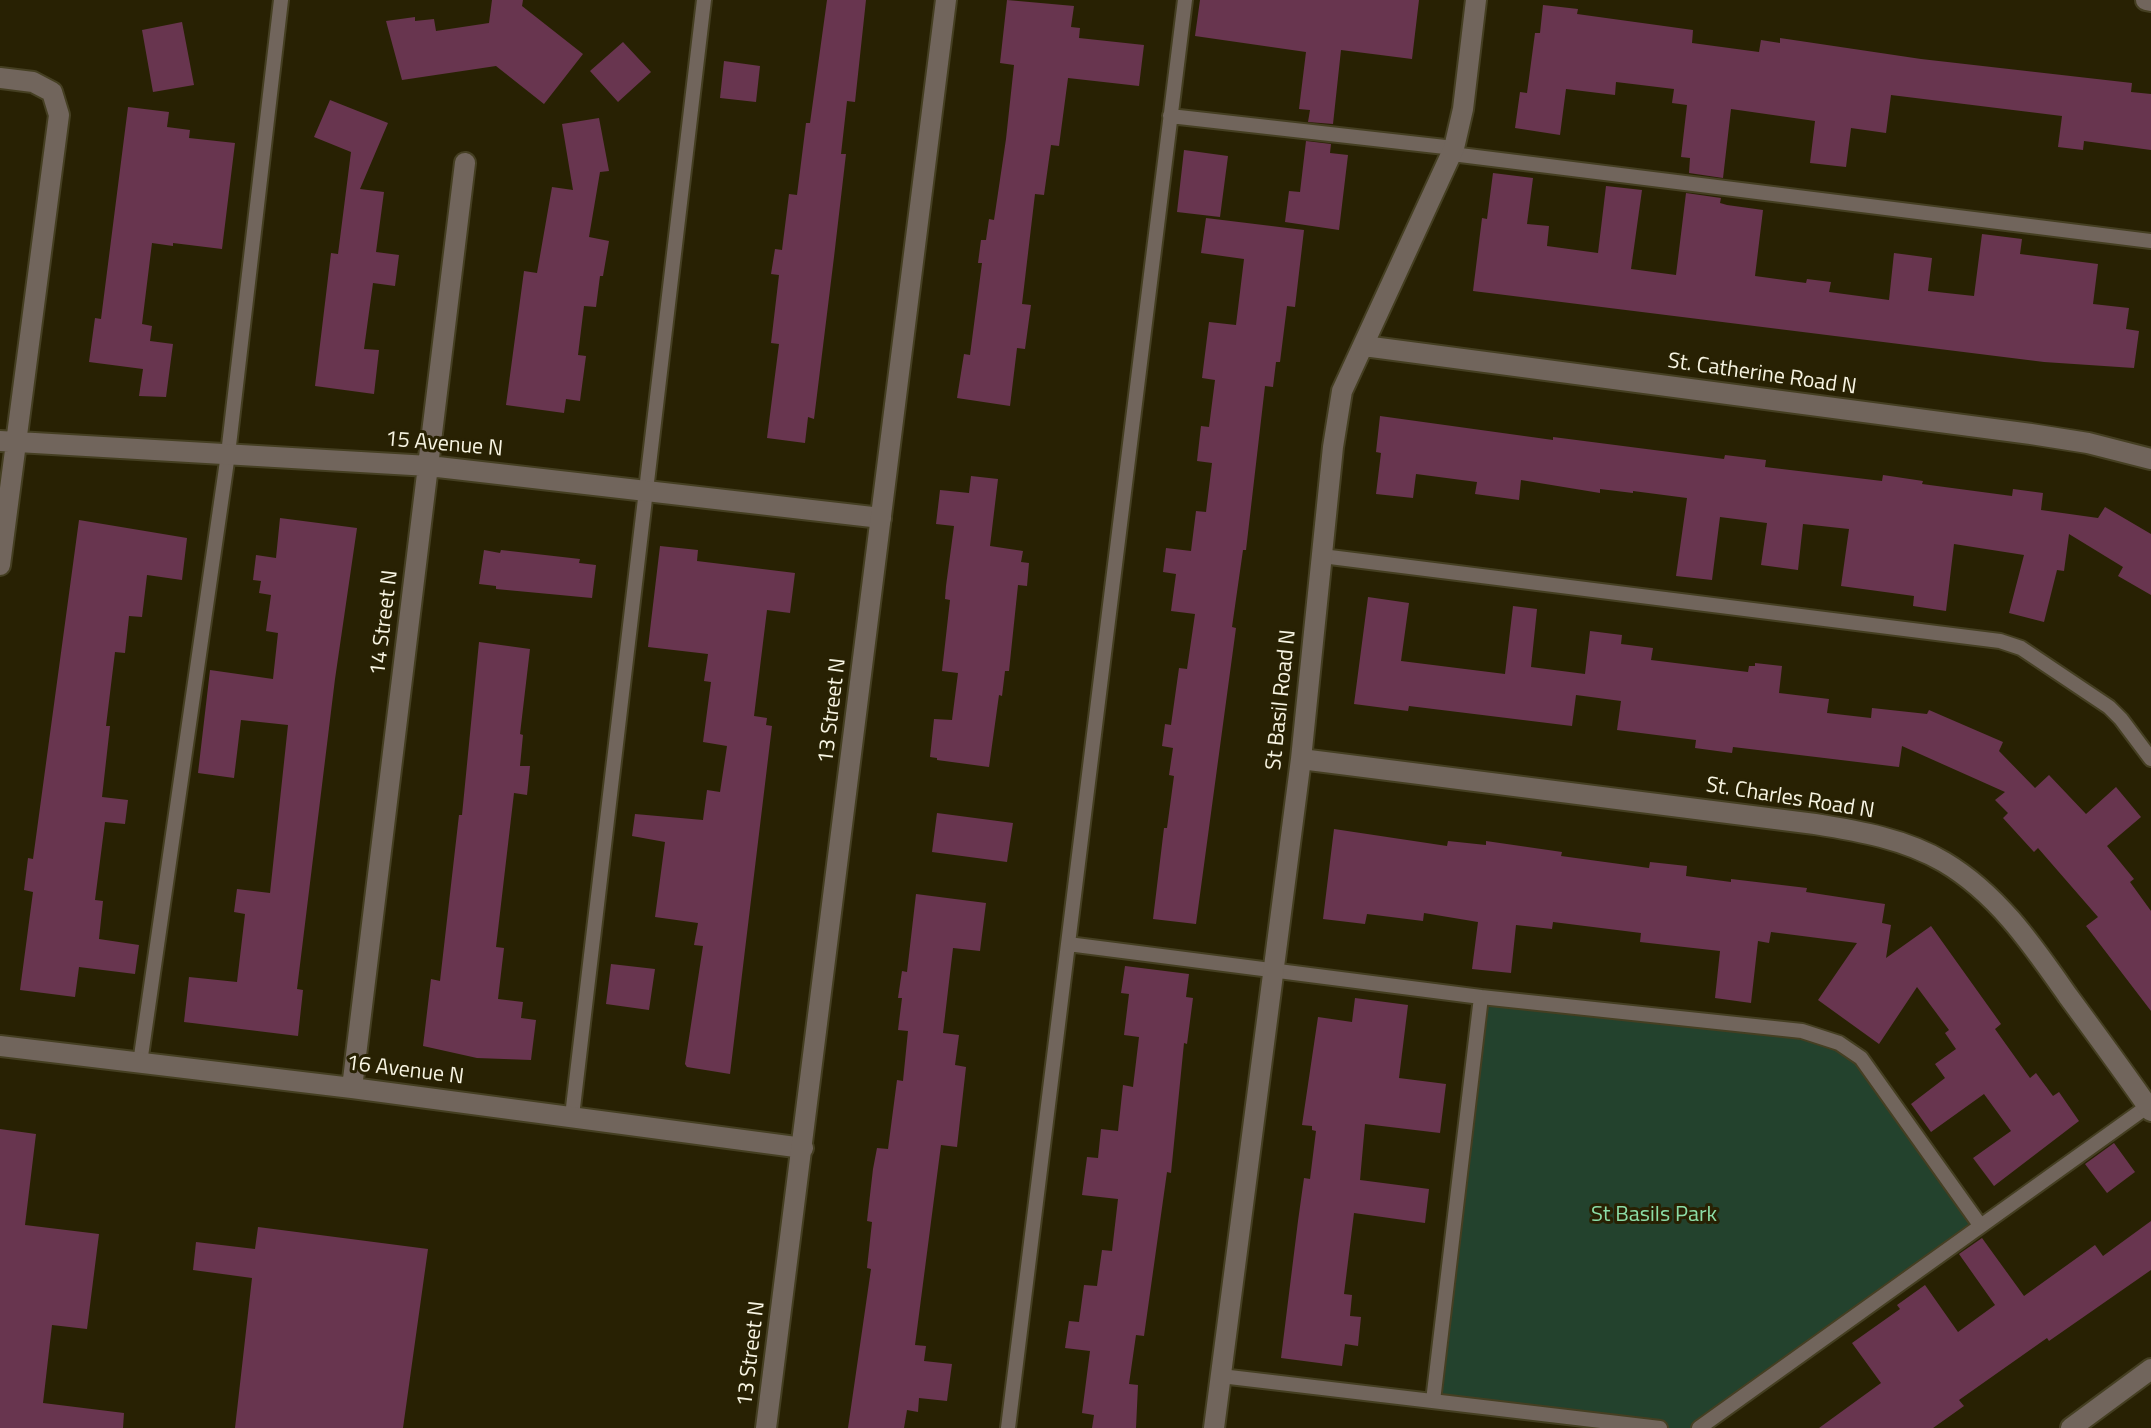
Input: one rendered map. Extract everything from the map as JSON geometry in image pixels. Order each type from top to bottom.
[{"type":"street","name":"13 Street N","points":[[766,1428],[946,0]]},
{"type":"street","name":"St Basil Road N","points":[[1214,1428],[1301,759],[1342,391],[1453,151],[1463,109],[1476,0]]},
{"type":"street","points":[[0,78],[33,82],[52,92],[59,115],[8,441],[0,565]]},
{"type":"street","name":"14 Street N","points":[[352,1088],[465,163]]},
{"type":"street","name":"St. Catherine Road N","points":[[1364,346],[2031,434],[2088,443],[2151,459]]},
{"type":"street","name":"15 Avenue N","points":[[8,441],[429,466],[881,518]]},
{"type":"street","name":"St. Charles Road N","points":[[1301,759],[1815,824],[1863,832],[1902,844],[1942,861],[1980,887],[2011,918],[2150,1107]]},
{"type":"street","name":"16 Avenue N","points":[[0,1046],[352,1088],[803,1148]]},
{"type":"street","points":[[2071,1428],[2151,1369]]},
{"type":"lane","points":[[140,1063],[228,454],[281,0]]},
{"type":"lane","points":[[572,1116],[704,0]]},
{"type":"lane","points":[[1008,1428],[1185,0]]},
{"type":"lane","points":[[1170,116],[2151,241]]},
{"type":"lane","points":[[1322,556],[2000,641],[2032,655],[2109,707],[2151,759]]},
{"type":"lane","points":[[1068,944],[1481,997],[1802,1031],[1839,1043],[1861,1058],[1980,1225]]},
{"type":"lane","points":[[1433,1401],[1481,997]]},
{"type":"lane","points":[[1699,1428],[1980,1225],[2150,1107]]},
{"type":"lane","points":[[1221,1376],[1660,1428]]},
{"type":"green space","name":"St Basils Park","points":[[1481,997],[1802,1031],[1853,1051],[1980,1225],[1699,1428],[1660,1428],[1433,1401]]},
{"type":"building","points":[[492,0],[523,0],[522,6],[583,54],[544,104],[496,66],[402,80],[386,21],[415,17],[415,21],[434,19],[436,31],[489,23]]},
{"type":"building","points":[[827,0],[866,0],[855,102],[847,101],[841,154],[846,154],[814,419],[808,417],[805,443],[767,438],[779,344],[771,343],[779,275],[771,274],[775,249],[782,250],[789,194],[797,195]]},
{"type":"building","points":[[1007,0],[1074,6],[1071,27],[1080,28],[1079,38],[1144,45],[1139,86],[1068,78],[1059,146],[1051,145],[1044,195],[1035,194],[1022,304],[1031,305],[1025,349],[1017,348],[1010,406],[957,398],[964,354],[970,355],[982,263],[978,263],[981,240],[986,240],[989,219],[994,220],[1006,139],[1014,65],[1000,63]]},
{"type":"building","points":[[1200,0],[1419,0],[1412,59],[1341,50],[1333,124],[1308,122],[1310,110],[1299,109],[1306,52],[1195,36]]},
{"type":"building","points":[[1543,5],[1578,9],[1577,14],[1693,30],[1692,43],[1759,52],[1761,40],[1780,43],[1780,38],[1921,59],[2132,83],[2131,92],[2151,94],[2151,150],[2084,141],[2083,150],[2058,147],[2062,116],[1891,95],[1886,133],[1851,128],[1846,167],[1810,163],[1815,121],[1731,109],[1723,178],[1689,173],[1690,158],[1681,157],[1687,105],[1672,103],[1674,89],[1616,82],[1615,95],[1566,89],[1560,135],[1515,128],[1520,92],[1527,93],[1535,33],[1540,33]]},
{"type":"building","points":[[182,22],[194,85],[153,92],[142,30]]},
{"type":"building","points":[[623,42],[651,72],[618,102],[590,71]]},
{"type":"building","points":[[724,61],[760,66],[756,102],[720,98]]},
{"type":"building","points":[[330,100],[388,123],[360,189],[384,192],[376,252],[399,255],[395,286],[373,283],[364,349],[379,350],[374,394],[315,386],[331,253],[338,254],[351,152],[314,137]]},
{"type":"building","points":[[128,107],[169,112],[167,127],[190,130],[189,138],[235,143],[222,249],[152,243],[142,324],[152,326],[150,341],[173,344],[166,397],[139,396],[143,369],[89,362],[95,318],[101,319]]},
{"type":"building","points":[[599,118],[609,171],[600,172],[589,237],[609,241],[596,307],[584,306],[578,355],[586,356],[580,401],[566,399],[564,413],[506,405],[524,271],[537,273],[552,187],[573,190],[562,124]]},
{"type":"building","points":[[1306,141],[1331,144],[1330,153],[1348,155],[1339,230],[1285,222],[1289,191],[1300,192]]},
{"type":"building","points":[[1184,150],[1228,156],[1220,217],[1177,212]]},
{"type":"building","points":[[1493,173],[1533,178],[1527,224],[1549,226],[1547,246],[1598,253],[1606,186],[1642,190],[1631,269],[1676,275],[1686,193],[1721,198],[1720,203],[1727,205],[1763,210],[1755,276],[1806,283],[1807,279],[1831,282],[1829,292],[1889,300],[1894,253],[1932,258],[1928,291],[1974,296],[1982,234],[2022,239],[2020,254],[2098,264],[2093,304],[2129,308],[2126,329],[2139,331],[2134,368],[2044,362],[1473,291],[1482,218],[1487,219]]},
{"type":"building","points":[[1206,218],[1304,230],[1295,307],[1287,306],[1280,362],[1276,362],[1273,387],[1265,386],[1196,924],[1153,919],[1174,776],[1169,775],[1173,748],[1162,746],[1165,724],[1171,725],[1179,668],[1187,669],[1195,614],[1171,611],[1176,574],[1163,572],[1166,548],[1191,551],[1196,511],[1206,512],[1212,463],[1197,461],[1201,426],[1209,427],[1215,380],[1202,378],[1209,322],[1236,325],[1244,259],[1201,253]]},
{"type":"building","points":[[1380,416],[1553,440],[1553,437],[1724,459],[1725,455],[1766,460],[1765,467],[1882,481],[1883,475],[1923,481],[1922,484],[2012,496],[2013,489],[2043,493],[2041,510],[2098,518],[2105,507],[2151,534],[2151,595],[2118,576],[2123,567],[2069,534],[2064,571],[2057,570],[2044,622],[2009,613],[2024,555],[1954,544],[1946,611],[1913,606],[1914,596],[1841,586],[1849,529],[1803,524],[1798,570],[1761,565],[1767,523],[1720,517],[1712,580],[1676,576],[1687,498],[1600,489],[1600,493],[1521,480],[1519,500],[1475,494],[1477,482],[1416,474],[1413,498],[1376,494],[1381,453],[1376,452]]},
{"type":"building","points":[[971,476],[998,479],[990,546],[1023,551],[1021,562],[1029,563],[1027,586],[1018,585],[1009,671],[1005,671],[1002,696],[999,695],[989,767],[930,757],[934,719],[952,720],[958,673],[942,671],[950,600],[945,599],[946,586],[954,526],[936,524],[940,490],[969,493]]},
{"type":"building","points":[[280,518],[357,528],[297,989],[303,990],[298,1036],[184,1022],[189,977],[237,982],[245,914],[234,912],[237,889],[270,893],[288,725],[241,720],[234,778],[198,773],[210,670],[273,679],[278,633],[266,631],[271,595],[259,593],[261,581],[253,580],[256,555],[276,558]]},
{"type":"building","points":[[79,520],[187,538],[182,580],[147,575],[142,617],[129,616],[125,653],[115,652],[106,726],[110,726],[102,797],[128,800],[125,824],[105,822],[95,900],[103,901],[99,939],[139,945],[135,974],[79,967],[75,997],[20,990],[33,892],[24,890],[28,858],[33,859]]},
{"type":"building","points":[[660,546],[698,550],[697,561],[795,573],[790,613],[767,610],[754,716],[767,718],[766,725],[772,726],[730,1074],[687,1067],[685,1064],[703,946],[694,945],[698,923],[655,917],[665,842],[632,836],[635,814],[703,820],[707,790],[720,792],[727,746],[703,742],[711,682],[704,681],[708,654],[648,647]]},
{"type":"building","points":[[484,550],[580,559],[579,563],[596,565],[592,598],[496,589],[496,586],[479,584]]},
{"type":"building","points":[[1368,597],[1409,603],[1401,661],[1505,674],[1513,606],[1537,609],[1531,667],[1585,674],[1590,631],[1622,635],[1621,644],[1653,648],[1651,660],[1748,672],[1749,666],[1755,666],[1755,663],[1782,666],[1779,693],[1829,699],[1827,713],[1871,718],[1872,708],[1927,714],[1929,710],[2003,742],[1999,751],[2035,788],[2049,775],[2086,814],[2116,787],[2141,817],[2107,846],[2134,879],[2130,882],[2151,911],[2151,1011],[2086,926],[2098,917],[2038,848],[2034,852],[2003,818],[2008,813],[1995,800],[2005,792],[1902,746],[1899,767],[1733,747],[1732,753],[1695,748],[1696,740],[1617,730],[1621,701],[1576,695],[1572,726],[1409,706],[1408,711],[1354,704]]},
{"type":"building","points":[[479,642],[530,649],[520,734],[523,735],[520,766],[530,766],[527,795],[514,793],[496,947],[504,948],[498,999],[523,1002],[521,1018],[536,1020],[531,1060],[477,1058],[423,1046],[431,979],[440,981],[459,815],[462,815]]},
{"type":"building","points":[[937,813],[1013,823],[1007,862],[932,852]]},
{"type":"building","points":[[1334,829],[1447,846],[1448,841],[1486,845],[1486,841],[1562,852],[1561,856],[1649,868],[1650,862],[1687,866],[1686,876],[1807,888],[1806,892],[1885,904],[1882,923],[1891,925],[1886,958],[1931,926],[2001,1024],[1995,1029],[2030,1078],[2036,1073],[2053,1096],[2059,1092],[2079,1121],[1994,1186],[1973,1158],[2011,1131],[1984,1094],[1931,1132],[1911,1104],[1945,1078],[1935,1064],[1956,1049],[1945,1033],[1949,1030],[1917,987],[1879,1044],[1818,1000],[1857,943],[1771,932],[1769,943],[1758,941],[1751,1003],[1715,998],[1720,951],[1640,942],[1641,933],[1553,922],[1552,929],[1516,925],[1511,973],[1472,969],[1478,922],[1424,913],[1423,921],[1367,914],[1365,924],[1323,919]]},
{"type":"building","points":[[916,894],[986,903],[980,951],[953,948],[943,1033],[959,1035],[955,1065],[966,1067],[957,1147],[941,1145],[915,1345],[926,1346],[924,1361],[952,1364],[947,1401],[919,1398],[918,1412],[907,1410],[904,1428],[848,1428],[871,1269],[867,1268],[872,1222],[867,1221],[873,1169],[877,1148],[888,1149],[897,1080],[903,1081],[908,1031],[898,1030],[902,998],[898,998],[902,971],[907,972]]},
{"type":"building","points":[[611,964],[655,969],[649,1010],[606,1004]]},
{"type":"building","points":[[1125,966],[1189,974],[1186,997],[1193,998],[1187,1044],[1184,1043],[1171,1173],[1167,1172],[1144,1336],[1136,1335],[1129,1384],[1138,1385],[1136,1428],[1092,1428],[1094,1415],[1082,1413],[1090,1351],[1065,1348],[1069,1321],[1079,1322],[1084,1285],[1097,1286],[1102,1250],[1112,1251],[1118,1199],[1082,1195],[1087,1157],[1098,1158],[1101,1129],[1118,1131],[1123,1085],[1133,1087],[1139,1037],[1124,1035],[1129,994],[1121,993]]},
{"type":"building","points":[[1355,998],[1408,1005],[1399,1078],[1446,1084],[1440,1133],[1365,1124],[1360,1180],[1429,1189],[1425,1223],[1354,1213],[1344,1294],[1352,1295],[1350,1316],[1361,1317],[1358,1346],[1345,1344],[1342,1366],[1281,1358],[1304,1178],[1310,1179],[1316,1131],[1312,1130],[1312,1126],[1302,1125],[1318,1017],[1352,1022]]},
{"type":"building","points":[[0,1129],[36,1134],[25,1225],[99,1234],[87,1329],[52,1325],[43,1403],[124,1413],[123,1428],[0,1428]]},
{"type":"building","points":[[2114,1143],[2135,1172],[2107,1193],[2085,1164]]},
{"type":"building","points":[[2151,1221],[2151,1270],[1959,1400],[1964,1406],[1933,1428],[1819,1428],[1881,1383],[1852,1343],[1900,1309],[1897,1305],[1925,1285],[1958,1332],[1995,1305],[1959,1254],[1982,1238],[2024,1296],[2095,1245],[2103,1256]]},
{"type":"building","points":[[258,1227],[428,1249],[403,1428],[235,1428],[252,1278],[193,1270],[196,1242],[255,1249]]}]
